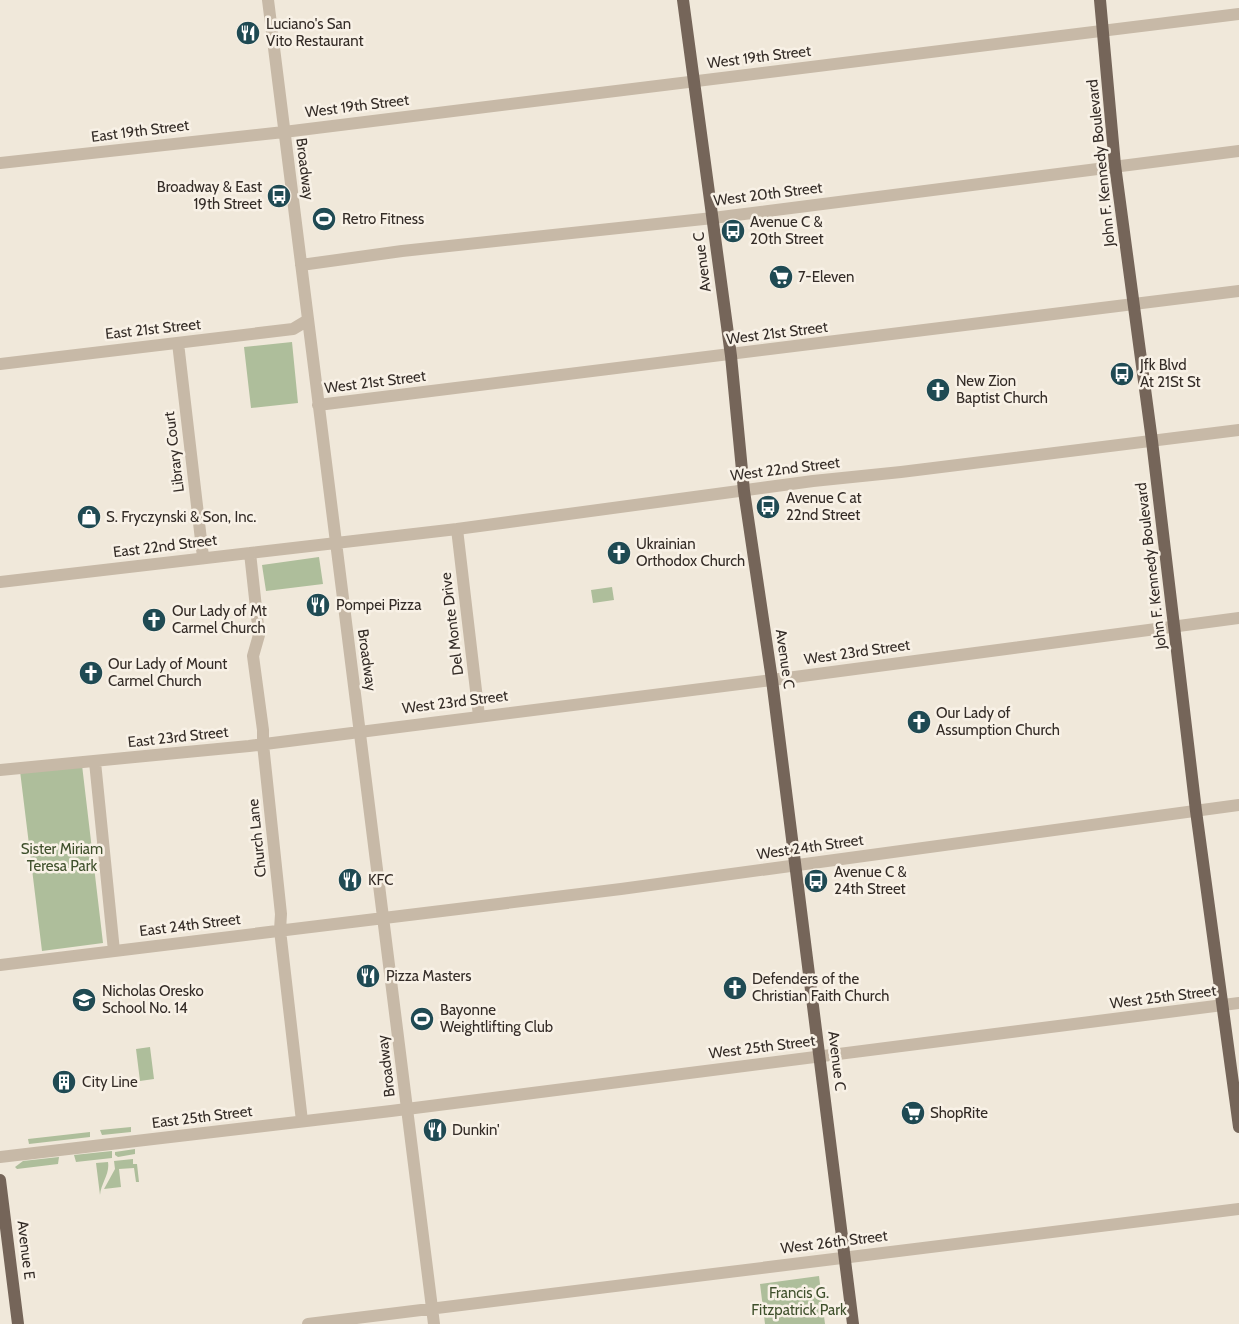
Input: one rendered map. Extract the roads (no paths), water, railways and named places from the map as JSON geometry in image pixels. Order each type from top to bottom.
[{"type":"main road","name":"Avenue C","points":[[683,0],[713,218],[716,259],[731,356],[744,490],[772,680],[853,1324]]},
{"type":"main road","name":"John F. Kennedy Boulevard","points":[[1100,0],[1115,166],[1135,303],[1196,811],[1239,1127]]},
{"type":"main road","name":"Avenue E","points":[[0,1180],[18,1324]]},
{"type":"street","name":"Broadway","points":[[268,0],[434,1324]]},
{"type":"street","name":"West 19th Street","points":[[284,132],[1239,14]]},
{"type":"street","name":"East 19th Street","points":[[0,163],[284,132]]},
{"type":"street","name":"West 20th Street","points":[[301,265],[402,251],[713,218],[1239,151]]},
{"type":"street","name":"West 21st Street","points":[[318,405],[731,356],[1239,291]]},
{"type":"street","name":"East 21st Street","points":[[0,364],[293,329],[308,320]]},
{"type":"street","name":"Library Court","points":[[178,343],[203,557]]},
{"type":"street","name":"West 22nd Street","points":[[335,543],[744,490],[1239,430]]},
{"type":"street","name":"Del Monte Drive","points":[[457,528],[479,716]]},
{"type":"street","name":"East 22nd Street","points":[[0,582],[335,543]]},
{"type":"street","name":"Church Lane","points":[[250,553],[259,634],[253,656],[263,730],[281,914],[280,930],[302,1121]]},
{"type":"street","name":"West 23rd Street","points":[[360,731],[772,680],[1239,618]]},
{"type":"street","name":"East 23rd Street","points":[[0,770],[263,744],[360,731]]},
{"type":"street","points":[[95,762],[114,951]]},
{"type":"street","name":"West 24th Street","points":[[384,917],[796,866],[1239,805]]},
{"type":"street","name":"East 24th Street","points":[[0,965],[384,917]]},
{"type":"street","name":"West 25th Street","points":[[407,1109],[1239,1003]]},
{"type":"street","name":"East 25th Street","points":[[0,1157],[407,1109]]},
{"type":"street","name":"West 26th Street","points":[[308,1324],[1239,1209]]},
{"type":"place","name":"Luciano's San Vito Restaurant","points":[[248,33]]},
{"type":"place","name":"Broadway & East 19th Street","points":[[279,196]]},
{"type":"place","name":"Retro Fitness","points":[[324,219]]},
{"type":"place","name":"Avenue C & 20th Street","points":[[733,231]]},
{"type":"place","name":"7-Eleven","points":[[781,277]]},
{"type":"place","name":"Jfk Blvd At 21St St","points":[[1122,374]]},
{"type":"place","name":"New Zion Baptist Church","points":[[938,390]]},
{"type":"place","name":"Avenue C at 22nd Street","points":[[768,507]]},
{"type":"place","name":"S. Fryczynski & Son, Inc.","points":[[89,517]]},
{"type":"place","name":"Ukrainian Orthodox Church","points":[[619,553]]},
{"type":"place","name":"Pompei Pizza","points":[[318,605]]},
{"type":"place","name":"Our Lady of Mt Carmel Church","points":[[154,620]]},
{"type":"place","name":"Our Lady of Mount Carmel Church","points":[[91,673]]},
{"type":"place","name":"Our Lady of Assumption Church","points":[[919,722]]},
{"type":"place","name":"KFC","points":[[350,880]]},
{"type":"place","name":"Avenue C & 24th Street","points":[[816,881]]},
{"type":"place","name":"Pizza Masters","points":[[368,976]]},
{"type":"place","name":"Defenders of the Christian Faith Church","points":[[735,988]]},
{"type":"place","name":"Nicholas Oresko School No. 14","points":[[84,1000]]},
{"type":"place","name":"Bayonne Weightlifting Club","points":[[422,1019]]},
{"type":"place","name":"City Line","points":[[64,1082]]},
{"type":"place","name":"ShopRite","points":[[913,1113]]},
{"type":"place","name":"Dunkin'","points":[[435,1130]]},
{"type":"park label","name":"Sister Miriam Teresa Park","points":[[62,858]]},
{"type":"park label","name":"Francis G. Fitzpatrick Park","points":[[799,1302]]}]
